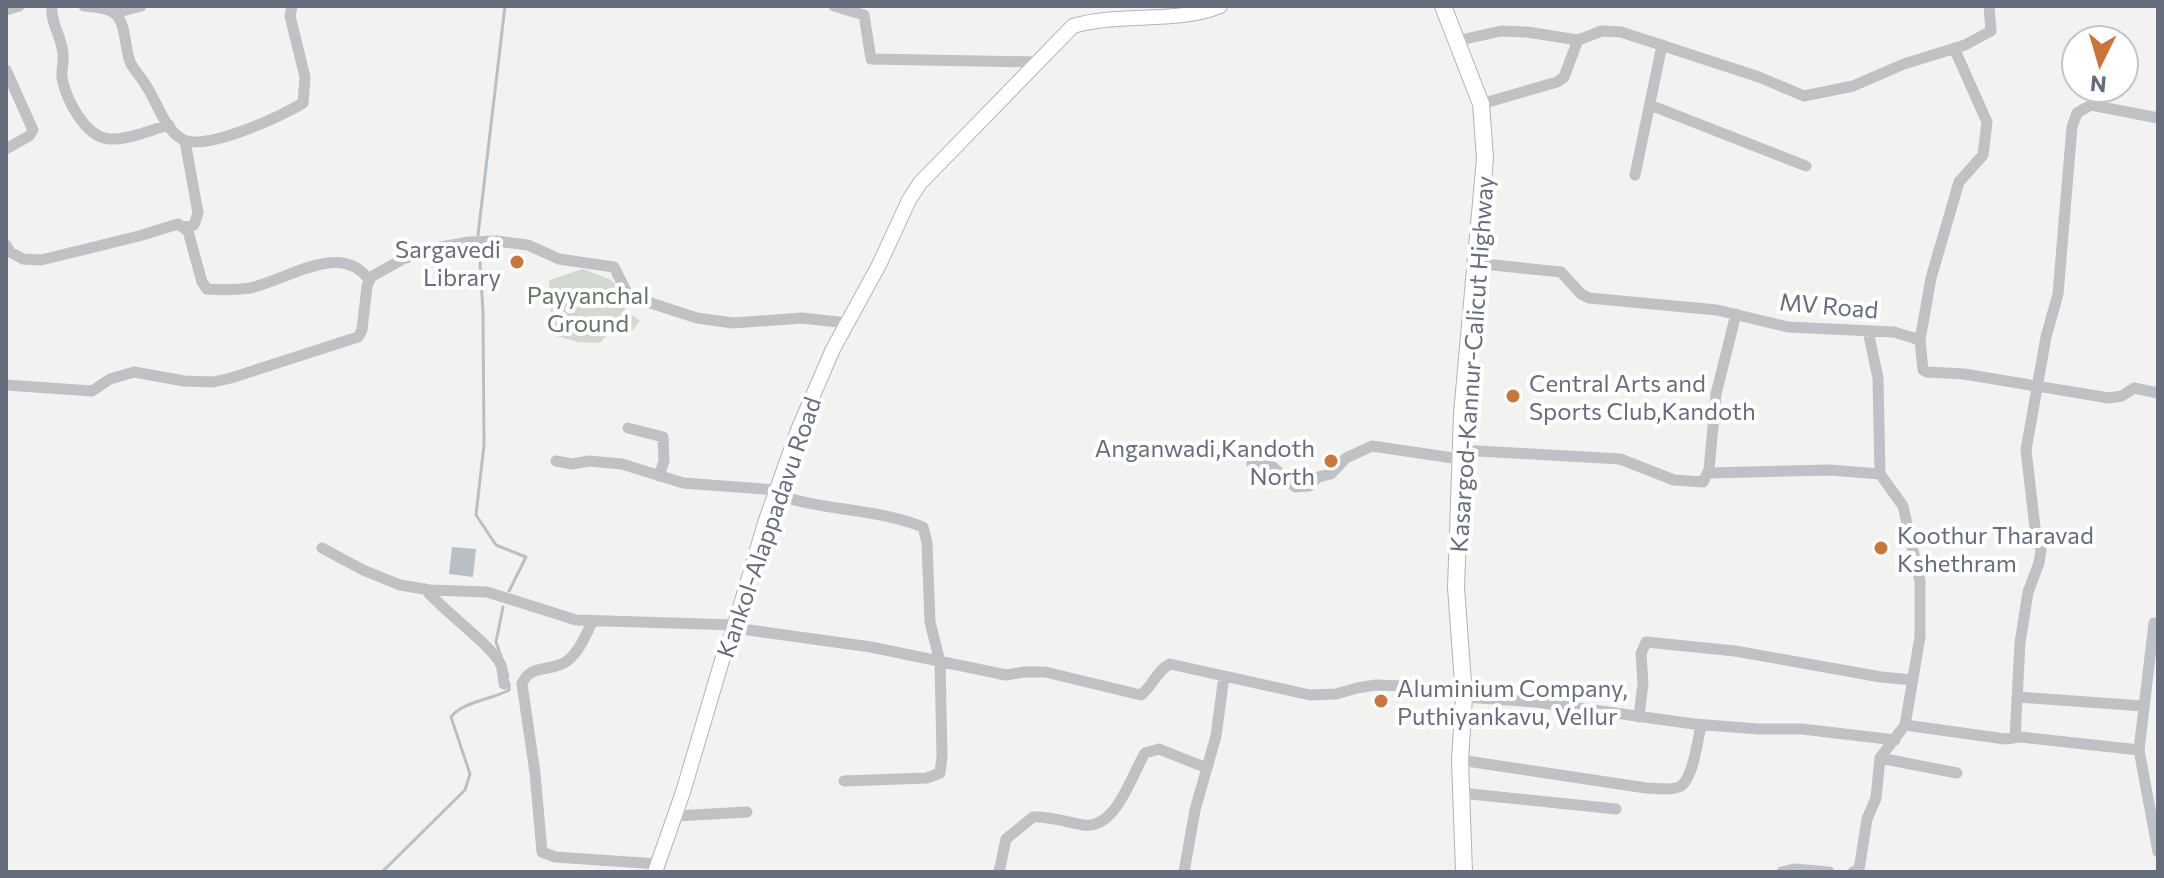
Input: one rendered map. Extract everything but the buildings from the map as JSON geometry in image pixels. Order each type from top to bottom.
[{"type":"highway","name":"Kasargod-Kannur-Calicut Highway","points":[[1443,6],[1481,104],[1485,158],[1474,263],[1461,454],[1456,587],[1464,693],[1460,760],[1464,872]]},
{"type":"main road","name":"Kankol-Alappadavu Road","points":[[657,868],[798,430],[847,323],[920,183],[1073,26],[1095,19],[1170,15],[1220,6]]},
{"type":"street","points":[[6,10],[19,6]]},
{"type":"street","points":[[52,6],[63,53],[62,77],[73,106],[92,132],[100,138],[119,139],[169,125]]},
{"type":"street","points":[[84,6],[115,13],[141,6]]},
{"type":"street","points":[[115,13],[131,64],[172,131],[185,141],[201,141],[241,133],[303,103],[305,77],[290,16],[292,6]]},
{"type":"street","points":[[834,6],[864,15],[871,59],[1038,62]]},
{"type":"street","points":[[1456,41],[1501,31],[1578,40],[1611,31],[1759,77],[1804,96],[1853,86],[1991,31],[1989,6]]},
{"type":"street","points":[[1481,104],[1557,82],[1564,77],[1578,40]]},
{"type":"street","points":[[1635,175],[1662,45]]},
{"type":"street","points":[[1954,48],[1987,122],[1983,155],[1959,182],[1931,278],[1920,340],[1923,370],[2109,398],[2122,396],[2134,388],[2158,393]]},
{"type":"street","points":[[6,70],[33,130],[29,136],[6,149]]},
{"type":"street","points":[[1650,105],[1806,166]]},
{"type":"street","points":[[2015,738],[2020,643],[2028,592],[2041,550],[2036,536],[2026,450],[2036,385],[2058,294],[2072,127],[2077,113],[2091,105],[2158,118]]},
{"type":"street","points":[[183,227],[194,225],[198,213],[185,141]]},
{"type":"street","points":[[6,245],[10,252],[23,259],[41,260],[178,224],[188,231],[202,282],[207,289],[249,288],[319,265],[338,262],[349,262],[361,268],[369,280],[362,330],[358,337],[231,378],[213,382],[184,381],[134,372],[110,379],[92,391],[6,385]]},
{"type":"street","points":[[369,280],[392,265],[430,249],[496,241],[528,245],[559,259],[614,267],[632,297],[697,318],[733,323],[802,318],[847,323]]},
{"type":"street","name":"MV Road","points":[[1474,263],[1561,272],[1581,294],[1589,298],[1736,314],[1788,327],[1894,332],[1920,340]]},
{"type":"street","points":[[1252,464],[1273,467],[1295,487],[1309,486],[1318,477],[1331,474],[1346,458],[1372,446],[1461,454],[1620,459],[1674,480],[1703,482],[1708,473],[1716,394],[1736,314]]},
{"type":"street","points":[[1853,872],[1859,870],[1862,863],[1867,819],[1876,798],[1880,758],[1905,725],[1920,637],[1920,581],[1903,506],[1880,474],[1878,378],[1868,331]]},
{"type":"street","points":[[628,428],[663,437],[664,461],[659,476]]},
{"type":"street","points":[[556,461],[622,464],[683,483],[776,492],[829,507],[907,520],[923,527],[927,543],[930,622],[940,662],[940,773],[927,778],[844,781]]},
{"type":"street","points":[[1708,473],[1829,470],[1880,474]]},
{"type":"street","points":[[322,548],[350,564],[400,585],[487,592],[576,620],[734,626],[854,645],[1006,675],[1045,672],[1141,695],[1163,667],[1170,664],[1310,695],[1336,694],[1376,685],[1464,693],[1701,725],[1802,729],[1895,740]]},
{"type":"street","points":[[425,589],[438,605],[492,652],[501,665],[504,684]]},
{"type":"street","points":[[592,622],[583,641],[568,660],[558,666],[534,670],[522,684],[542,852],[555,857],[657,868]]},
{"type":"street","points":[[2158,624],[2154,623],[2139,750],[2154,816],[2158,852]]},
{"type":"street","points":[[1639,717],[1643,683],[1641,654],[1646,642],[1735,651],[1913,680]]},
{"type":"street","points":[[1184,872],[1195,810],[1216,736],[1224,676]]},
{"type":"street","points":[[2017,697],[2143,706]]},
{"type":"street","points":[[1460,760],[1646,788],[1676,788],[1684,784],[1690,772],[1701,725]]},
{"type":"street","points":[[1905,725],[2005,739],[2139,750]]},
{"type":"street","points":[[999,872],[1006,839],[1033,817],[1096,826],[1104,822],[1145,753],[1150,750],[1159,749],[1207,768]]},
{"type":"street","points":[[1880,758],[1957,773]]},
{"type":"street","points":[[1461,793],[1616,809]]},
{"type":"street","points":[[675,816],[747,812]]},
{"type":"street","points":[[1782,872],[1794,869],[1829,872]]},
{"type":"green space","name":"Payyanchal Ground","points":[[583,269],[617,286],[625,310],[640,321],[631,332],[621,333],[613,328],[600,343],[578,342],[556,336],[552,328],[549,280]]},
{"type":"shaded area","points":[[452,547],[476,549],[473,577],[449,574]]},
{"type":"waterway","points":[[478,235],[505,6]]},
{"type":"waterway","points":[[479,246],[484,445],[476,515],[496,545],[526,557],[509,591]]},
{"type":"waterway","points":[[503,607],[496,642],[508,676]]},
{"type":"waterway","points":[[382,872],[465,790],[470,774],[451,717],[463,707],[509,690],[509,683]]},
{"type":"place","name":"Sargavedi Library","points":[[517,262]]},
{"type":"place","name":"Central Arts and Sports Club,Kandoth","points":[[1513,396]]},
{"type":"place","name":"Anganwadi,Kandoth North","points":[[1331,461]]},
{"type":"place","name":"Koothur Tharavad Kshethram","points":[[1881,548]]},
{"type":"place","name":"Aluminium Company, Puthiyankavu, Vellur","points":[[1381,701]]}]
